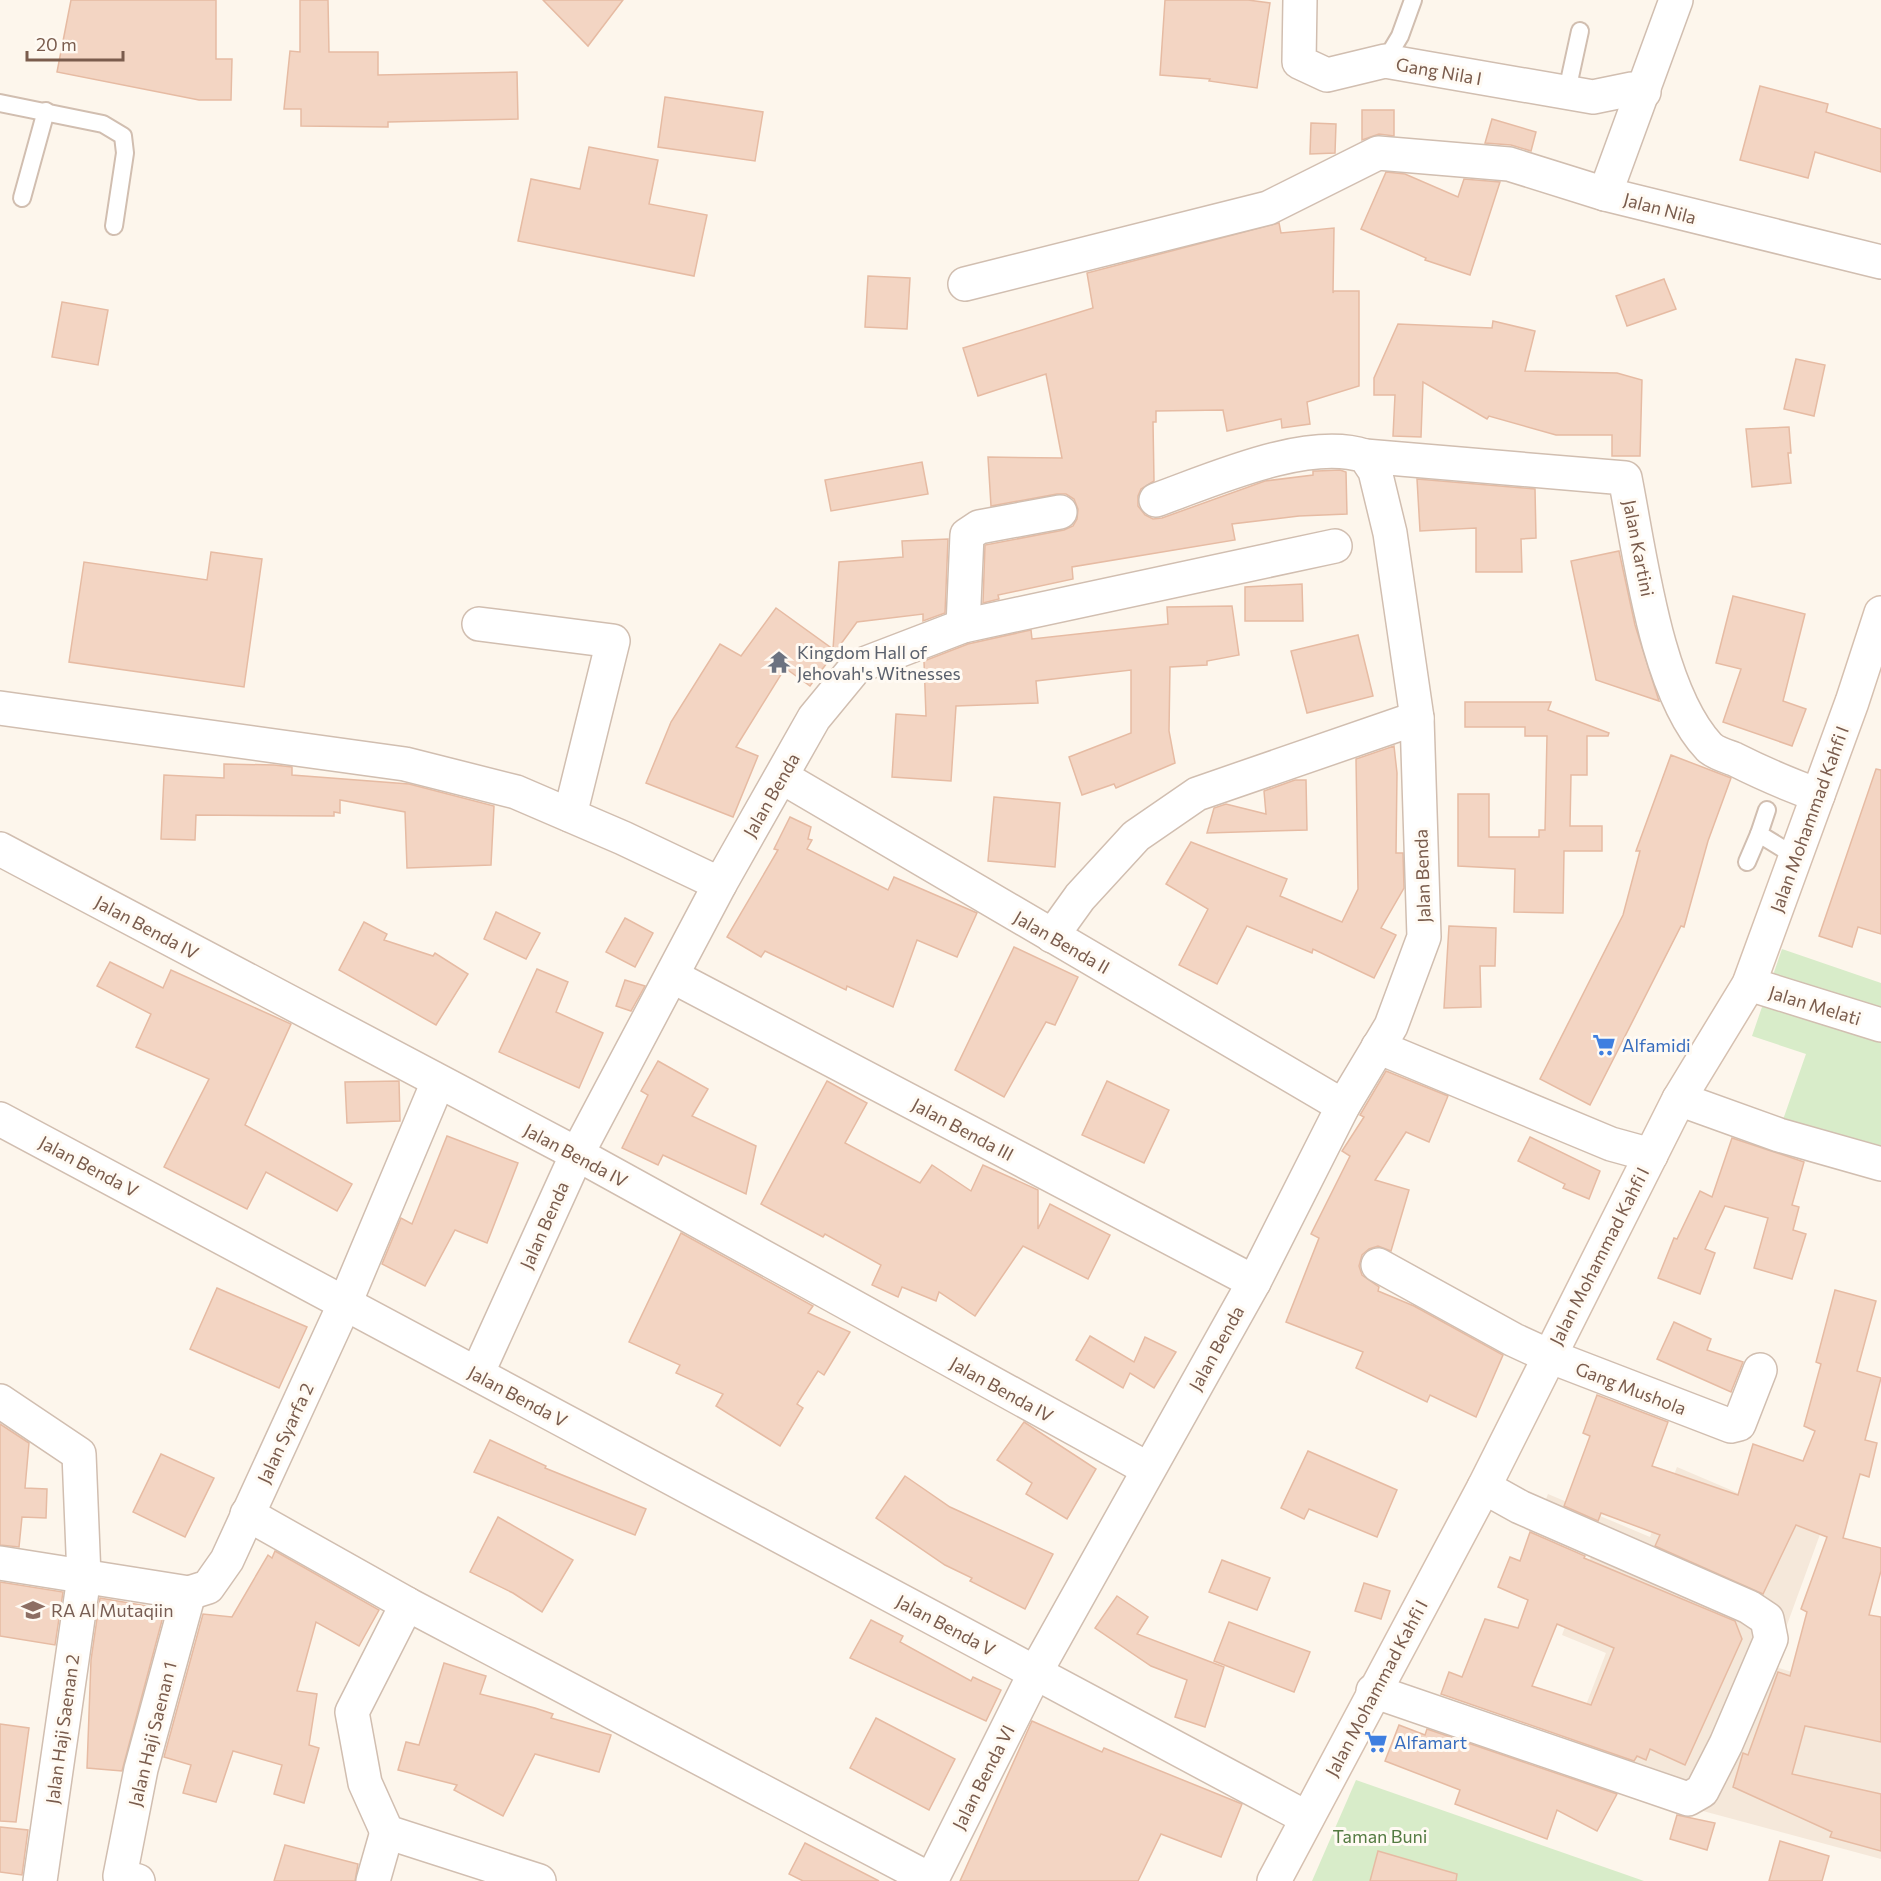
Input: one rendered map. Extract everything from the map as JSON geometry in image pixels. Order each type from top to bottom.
[{"type":"street","name":"Gang Nila I","points":[[1300,0],[1299,62],[1327,75],[1385,61],[1593,97],[1632,89],[1644,92]]},
{"type":"street","name":"Jalan Nila","points":[[1676,0],[1605,194],[1881,262]]},
{"type":"street","points":[[966,284],[1268,208],[1378,153],[1509,164],[1605,194]]},
{"type":"street","points":[[1156,500],[1270,460],[1347,450],[1365,456]]},
{"type":"street","name":"Jalan Benda","points":[[1035,1673],[1254,1282],[1343,1106],[1391,1026],[1424,937],[1417,718],[1390,533],[1375,471],[1365,456]]},
{"type":"street","name":"Jalan Kartini","points":[[1365,456],[1626,478],[1658,640],[1672,682],[1695,728],[1711,749],[1774,780],[1818,795]]},
{"type":"street","points":[[963,627],[967,535],[979,527],[1060,512]]},
{"type":"street","name":"Jalan Benda","points":[[477,1374],[577,1154],[720,884],[814,718],[856,667],[963,627],[1335,546]]},
{"type":"street","name":"Jalan Mohammad Kahfi I","points":[[1274,1881],[1373,1691],[1484,1487],[1679,1100],[1749,984],[1881,613]]},
{"type":"street","points":[[479,624],[613,641],[570,815]]},
{"type":"street","points":[[0,708],[405,764],[516,792],[720,884]]},
{"type":"street","points":[[1052,936],[1080,897],[1136,836],[1197,794],[1417,718]]},
{"type":"street","name":"Jalan Benda II","points":[[782,777],[1343,1106]]},
{"type":"street","name":"Jalan Benda IV","points":[[0,849],[577,1154],[1149,1468]]},
{"type":"street","name":"Jalan Benda III","points":[[672,976],[1254,1282]]},
{"type":"street","name":"Jalan Melati","points":[[1749,984],[1881,1025]]},
{"type":"street","points":[[1378,1047],[1611,1144],[1651,1155]]},
{"type":"street","name":"Jalan Syarfa 2","points":[[189,1593],[208,1587],[227,1560],[345,1303],[438,1082]]},
{"type":"street","points":[[1679,1100],[1779,1135],[1881,1164]]},
{"type":"street","name":"Jalan Benda V","points":[[0,1119],[1035,1673]]},
{"type":"street","name":"Gang Mushola","points":[[1378,1265],[1514,1340],[1549,1356],[1731,1426],[1739,1424],[1760,1370]]},
{"type":"street","name":"Jalan Haji Saenan 2","points":[[0,1401],[79,1454],[84,1577],[40,1881]]},
{"type":"street","points":[[1373,1691],[1688,1799],[1702,1791],[1726,1744],[1771,1639],[1767,1619],[1749,1607],[1520,1507],[1484,1487]]},
{"type":"street","points":[[247,1514],[407,1604],[931,1881]]},
{"type":"street","points":[[0,1563],[189,1593]]},
{"type":"street","name":"Jalan Haji Saenan 1","points":[[129,1878],[141,1769],[189,1593]]},
{"type":"street","points":[[373,1881],[387,1832],[365,1783],[352,1712],[407,1604]]},
{"type":"street","points":[[1035,1673],[1307,1818]]},
{"type":"street","name":"Jalan Benda VI","points":[[931,1881],[1035,1673]]},
{"type":"street","points":[[387,1832],[539,1881]]},
{"type":"lane","points":[[1385,61],[1400,36],[1413,0]]},
{"type":"lane","points":[[1570,94],[1570,77],[1580,31]]},
{"type":"lane","points":[[0,103],[103,124],[123,136],[125,153],[114,226]]},
{"type":"lane","points":[[22,198],[46,111]]},
{"type":"lane","points":[[1747,862],[1767,810]]},
{"type":"lane","points":[[1759,834],[1795,856]]},
{"type":"shaded area","points":[[1677,1467],[1822,1529],[1772,1666],[1881,1699],[1881,1859],[1703,1811],[1564,1762],[1606,1653],[1562,1635],[1595,1546],[1537,1522],[1548,1494],[1650,1537]]},
{"type":"green space","points":[[1782,949],[1881,983],[1881,1169],[1778,1134],[1806,1054],[1752,1036]]},
{"type":"green space","name":"Taman Buni","points":[[1356,1780],[1644,1881],[1312,1881]]},
{"type":"building","points":[[71,0],[216,0],[216,59],[232,59],[231,100],[199,100],[57,72]]},
{"type":"building","points":[[300,0],[328,0],[329,52],[378,52],[378,75],[517,72],[518,119],[388,122],[388,127],[301,126],[301,109],[284,109],[290,51],[300,52]]},
{"type":"building","points":[[543,0],[623,0],[588,46]]},
{"type":"building","points":[[1165,0],[1248,0],[1270,3],[1257,88],[1209,81],[1210,79],[1160,75]]},
{"type":"building","points":[[1760,86],[1828,104],[1826,112],[1881,129],[1881,172],[1815,152],[1808,178],[1740,160]]},
{"type":"building","points":[[665,97],[763,112],[755,161],[658,147]]},
{"type":"building","points":[[1362,110],[1394,110],[1394,136],[1379,134],[1362,140]]},
{"type":"building","points":[[1492,119],[1536,132],[1531,151],[1511,145],[1485,143]]},
{"type":"building","points":[[1311,123],[1336,124],[1335,153],[1310,154]]},
{"type":"building","points":[[589,147],[658,160],[649,204],[707,215],[694,276],[518,241],[531,179],[580,189]]},
{"type":"building","points":[[1386,172],[1405,174],[1458,197],[1464,179],[1500,182],[1470,275],[1425,260],[1426,258],[1361,229]]},
{"type":"building","points":[[1279,223],[1281,233],[1334,228],[1333,293],[1334,291],[1359,291],[1359,386],[1307,402],[1310,424],[1282,428],[1281,419],[1227,431],[1223,410],[1156,411],[1156,422],[1153,422],[1154,481],[1141,489],[1138,506],[1145,515],[1153,519],[1162,518],[1265,481],[1313,475],[1313,471],[1340,470],[1346,472],[1347,514],[1299,516],[1232,524],[1235,540],[1072,567],[1073,579],[998,595],[999,599],[983,603],[985,545],[1064,530],[1073,526],[1077,519],[1078,509],[1074,499],[1066,494],[991,506],[988,457],[1062,458],[1046,374],[978,396],[963,348],[1093,308],[1087,273]]},
{"type":"building","points":[[868,276],[910,278],[907,329],[865,327]]},
{"type":"building","points":[[1664,279],[1676,309],[1627,326],[1616,296]]},
{"type":"building","points":[[62,302],[108,310],[98,365],[52,357]]},
{"type":"building","points":[[1493,321],[1535,331],[1525,371],[1617,373],[1642,380],[1640,456],[1612,456],[1612,435],[1556,435],[1489,416],[1487,419],[1423,382],[1421,437],[1393,436],[1395,395],[1374,395],[1374,378],[1398,324],[1492,328]]},
{"type":"building","points":[[1796,359],[1825,365],[1814,416],[1784,409]]},
{"type":"building","points":[[1789,427],[1791,453],[1788,453],[1791,483],[1752,487],[1746,429]]},
{"type":"building","points":[[922,462],[928,494],[831,511],[825,480]]},
{"type":"building","points":[[1417,479],[1535,489],[1536,538],[1521,539],[1522,572],[1476,572],[1476,528],[1420,531]]},
{"type":"building","points":[[948,539],[945,613],[923,621],[923,614],[857,622],[810,686],[785,668],[736,747],[758,756],[733,817],[646,783],[671,722],[720,644],[741,656],[776,608],[833,649],[839,562],[903,557],[902,541]]},
{"type":"building","points":[[1619,551],[1635,625],[1659,701],[1596,680],[1571,561]]},
{"type":"building","points":[[211,552],[262,559],[244,687],[69,662],[84,562],[207,580]]},
{"type":"building","points":[[1302,584],[1303,621],[1245,621],[1245,587]]},
{"type":"building","points":[[1733,596],[1805,614],[1783,701],[1806,709],[1792,746],[1723,722],[1741,669],[1716,663]]},
{"type":"building","points":[[1232,606],[1239,655],[1207,661],[1207,665],[1170,667],[1169,731],[1175,763],[1116,788],[1114,784],[1082,795],[1069,757],[1131,733],[1131,670],[1036,681],[1038,703],[956,706],[951,781],[892,777],[896,714],[926,716],[924,661],[968,644],[1031,630],[1032,639],[1168,624],[1167,607]]},
{"type":"building","points":[[1358,635],[1373,696],[1307,713],[1291,651]]},
{"type":"building","points":[[1465,702],[1551,702],[1548,710],[1609,733],[1608,736],[1587,736],[1587,775],[1571,775],[1570,826],[1602,826],[1602,851],[1564,851],[1563,913],[1514,912],[1515,869],[1458,866],[1458,794],[1489,794],[1489,837],[1539,837],[1539,830],[1545,830],[1547,736],[1525,736],[1525,727],[1465,727]]},
{"type":"building","points":[[1394,746],[1397,773],[1396,853],[1403,853],[1404,888],[1381,928],[1396,935],[1374,978],[1313,949],[1312,953],[1247,926],[1217,984],[1179,965],[1208,909],[1166,884],[1191,842],[1287,879],[1280,896],[1342,922],[1358,889],[1356,759]]},
{"type":"building","points":[[1671,755],[1731,778],[1708,841],[1684,927],[1681,926],[1590,1105],[1540,1079],[1623,915],[1640,851],[1636,851]]},
{"type":"building","points":[[224,764],[274,765],[292,767],[292,775],[409,784],[494,806],[491,865],[407,868],[405,812],[340,800],[340,813],[334,812],[334,816],[196,815],[195,840],[161,839],[164,775],[224,778]]},
{"type":"building","points":[[1876,769],[1881,770],[1881,934],[1858,927],[1852,947],[1819,936]]},
{"type":"building","points":[[1295,780],[1306,780],[1307,830],[1207,833],[1214,808],[1226,804],[1266,814],[1264,791]]},
{"type":"building","points":[[994,797],[1060,803],[1055,867],[988,861]]},
{"type":"building","points":[[790,817],[811,827],[808,839],[812,840],[807,849],[888,890],[894,877],[977,913],[957,957],[917,940],[893,1007],[847,986],[846,990],[765,951],[761,957],[727,937],[778,850],[774,849]]},
{"type":"building","points":[[496,912],[540,933],[526,959],[484,939]]},
{"type":"building","points":[[625,918],[653,933],[635,967],[606,952]]},
{"type":"building","points":[[364,922],[387,934],[384,940],[433,956],[435,953],[468,974],[436,1025],[339,970]]},
{"type":"building","points":[[1449,926],[1496,928],[1495,966],[1480,966],[1481,1007],[1444,1008]]},
{"type":"building","points":[[1014,947],[1078,977],[1055,1025],[1046,1022],[1004,1097],[955,1070]]},
{"type":"building","points":[[110,962],[163,988],[171,970],[291,1024],[245,1125],[352,1184],[337,1211],[266,1172],[247,1209],[164,1167],[209,1079],[136,1047],[151,1014],[97,986]]},
{"type":"building","points":[[537,969],[568,982],[556,1012],[603,1033],[579,1088],[499,1052]]},
{"type":"building","points":[[625,980],[645,986],[631,1011],[616,1006]]},
{"type":"building","points":[[658,1061],[708,1089],[692,1116],[756,1146],[746,1194],[663,1155],[658,1165],[622,1148],[648,1095],[641,1091]]},
{"type":"building","points":[[1386,1071],[1448,1096],[1429,1142],[1406,1132],[1375,1180],[1409,1190],[1391,1251],[1378,1246],[1369,1249],[1362,1255],[1359,1266],[1362,1275],[1379,1287],[1378,1291],[1414,1306],[1503,1355],[1476,1417],[1430,1395],[1427,1402],[1356,1368],[1363,1352],[1286,1322],[1319,1238],[1311,1234],[1350,1156],[1342,1151],[1364,1117],[1360,1115]]},
{"type":"building","points":[[399,1081],[400,1121],[347,1123],[345,1082]]},
{"type":"building","points":[[827,1081],[867,1103],[845,1143],[920,1183],[932,1165],[971,1191],[983,1165],[1038,1190],[1038,1229],[1050,1204],[1110,1235],[1088,1279],[1023,1246],[975,1316],[939,1292],[936,1301],[902,1287],[898,1297],[872,1285],[881,1265],[825,1234],[823,1237],[761,1204]]},
{"type":"building","points":[[1107,1081],[1169,1110],[1144,1163],[1082,1135]]},
{"type":"building","points":[[447,1136],[518,1163],[487,1243],[455,1230],[425,1286],[382,1264],[401,1218],[412,1224]]},
{"type":"building","points":[[1530,1137],[1600,1171],[1589,1199],[1563,1188],[1565,1184],[1518,1161]]},
{"type":"building","points":[[1732,1138],[1804,1162],[1792,1205],[1799,1207],[1793,1230],[1806,1234],[1792,1279],[1754,1268],[1768,1218],[1725,1206],[1705,1249],[1715,1253],[1700,1294],[1658,1278],[1674,1238],[1677,1239],[1700,1191],[1712,1197]]},
{"type":"building","points":[[681,1233],[813,1306],[808,1313],[850,1332],[824,1375],[818,1371],[797,1404],[803,1408],[780,1446],[716,1406],[723,1394],[676,1373],[680,1365],[629,1342]]},
{"type":"building","points":[[217,1288],[307,1327],[279,1388],[190,1349]]},
{"type":"building","points":[[1835,1290],[1876,1301],[1857,1371],[1881,1378],[1865,1440],[1877,1443],[1869,1477],[1860,1474],[1843,1538],[1881,1548],[1881,1571],[1869,1615],[1881,1617],[1881,1742],[1805,1726],[1792,1774],[1881,1794],[1881,1851],[1830,1837],[1832,1832],[1733,1787],[1743,1753],[1748,1755],[1778,1672],[1790,1676],[1807,1612],[1801,1609],[1827,1537],[1796,1525],[1763,1594],[1655,1546],[1660,1535],[1601,1513],[1598,1521],[1564,1506],[1590,1436],[1583,1433],[1597,1395],[1668,1422],[1652,1466],[1738,1495],[1753,1444],[1803,1461],[1815,1431],[1804,1426],[1821,1364],[1816,1362]]},
{"type":"building","points":[[1674,1322],[1711,1339],[1707,1350],[1743,1362],[1731,1392],[1657,1359]]},
{"type":"building","points":[[1090,1336],[1134,1362],[1145,1337],[1176,1352],[1154,1388],[1130,1373],[1123,1388],[1076,1360]]},
{"type":"building","points":[[1024,1422],[1096,1469],[1067,1519],[1026,1494],[1032,1483],[997,1460]]},
{"type":"building","points":[[0,1424],[29,1443],[25,1488],[47,1489],[46,1518],[22,1517],[19,1547],[0,1545]]},
{"type":"building","points":[[490,1440],[546,1466],[545,1468],[646,1509],[635,1535],[474,1472]]},
{"type":"building","points":[[1308,1451],[1397,1490],[1377,1537],[1309,1509],[1304,1519],[1281,1508]]},
{"type":"building","points":[[161,1454],[214,1478],[185,1537],[133,1512]]},
{"type":"building","points":[[905,1476],[950,1507],[1053,1554],[1025,1609],[970,1581],[972,1578],[945,1565],[876,1518]]},
{"type":"building","points":[[498,1517],[573,1560],[542,1612],[513,1593],[470,1572]]},
{"type":"building","points":[[1530,1532],[1585,1556],[1584,1558],[1735,1621],[1742,1639],[1685,1765],[1650,1749],[1646,1760],[1637,1756],[1634,1761],[1441,1694],[1449,1672],[1462,1677],[1485,1619],[1518,1628],[1528,1600],[1498,1587],[1510,1557],[1520,1561]],"holes":[[[1557,1624],[1614,1648],[1591,1705],[1532,1686]]]},
{"type":"building","points":[[275,1551],[379,1610],[359,1646],[316,1622],[297,1691],[317,1694],[309,1745],[319,1748],[304,1803],[274,1794],[282,1765],[233,1751],[216,1802],[183,1793],[191,1765],[164,1757],[203,1614],[232,1617],[268,1555],[272,1558]]},
{"type":"building","points":[[1222,1560],[1270,1578],[1257,1610],[1209,1592]]},
{"type":"building","name":"RA Al Mutaqiin","points":[[0,1582],[63,1592],[55,1645],[0,1636]]},
{"type":"building","points":[[1364,1583],[1390,1591],[1381,1619],[1355,1611]]},
{"type":"building","points":[[1117,1596],[1148,1617],[1137,1634],[1224,1667],[1205,1727],[1175,1717],[1187,1680],[1151,1666],[1095,1628]]},
{"type":"building","points":[[100,1598],[165,1609],[122,1771],[87,1768],[91,1660]]},
{"type":"building","points":[[871,1620],[903,1636],[900,1642],[971,1681],[973,1677],[1001,1690],[986,1721],[850,1658]]},
{"type":"building","points":[[1229,1622],[1310,1652],[1294,1692],[1214,1661]]},
{"type":"building","points":[[444,1663],[486,1676],[480,1694],[535,1708],[553,1714],[551,1718],[611,1735],[599,1772],[535,1754],[503,1816],[454,1790],[457,1785],[398,1770],[406,1742],[419,1745]]},
{"type":"building","points":[[876,1718],[955,1759],[929,1810],[850,1768]]},
{"type":"building","points":[[1032,1721],[1102,1752],[1104,1748],[1242,1804],[1221,1857],[1161,1834],[1138,1881],[960,1881]]},
{"type":"building","points":[[0,1724],[29,1728],[16,1822],[0,1821]]},
{"type":"building","points":[[1399,1725],[1425,1735],[1427,1729],[1617,1794],[1597,1831],[1557,1810],[1547,1839],[1455,1804],[1460,1790],[1385,1761]]},
{"type":"building","points":[[1677,1815],[1715,1823],[1707,1850],[1670,1839]]},
{"type":"building","points":[[0,1827],[28,1830],[22,1875],[0,1872]]},
{"type":"building","points":[[1780,1841],[1829,1856],[1822,1881],[1769,1881]]},
{"type":"building","points":[[805,1843],[879,1881],[803,1881],[789,1874]]},
{"type":"building","points":[[285,1845],[358,1864],[355,1881],[274,1881]]},
{"type":"building","points":[[1378,1851],[1457,1874],[1456,1881],[1370,1881]]},
{"type":"place","name":"Kingdom Hall of Jehovah's Witnesses","points":[[779,662]]},
{"type":"place","name":"Alfamidi","points":[[1604,1045]]},
{"type":"place","name":"RA Al Mutaqiin","points":[[33,1610]]},
{"type":"place","name":"Alfamart","points":[[1376,1742]]}]
